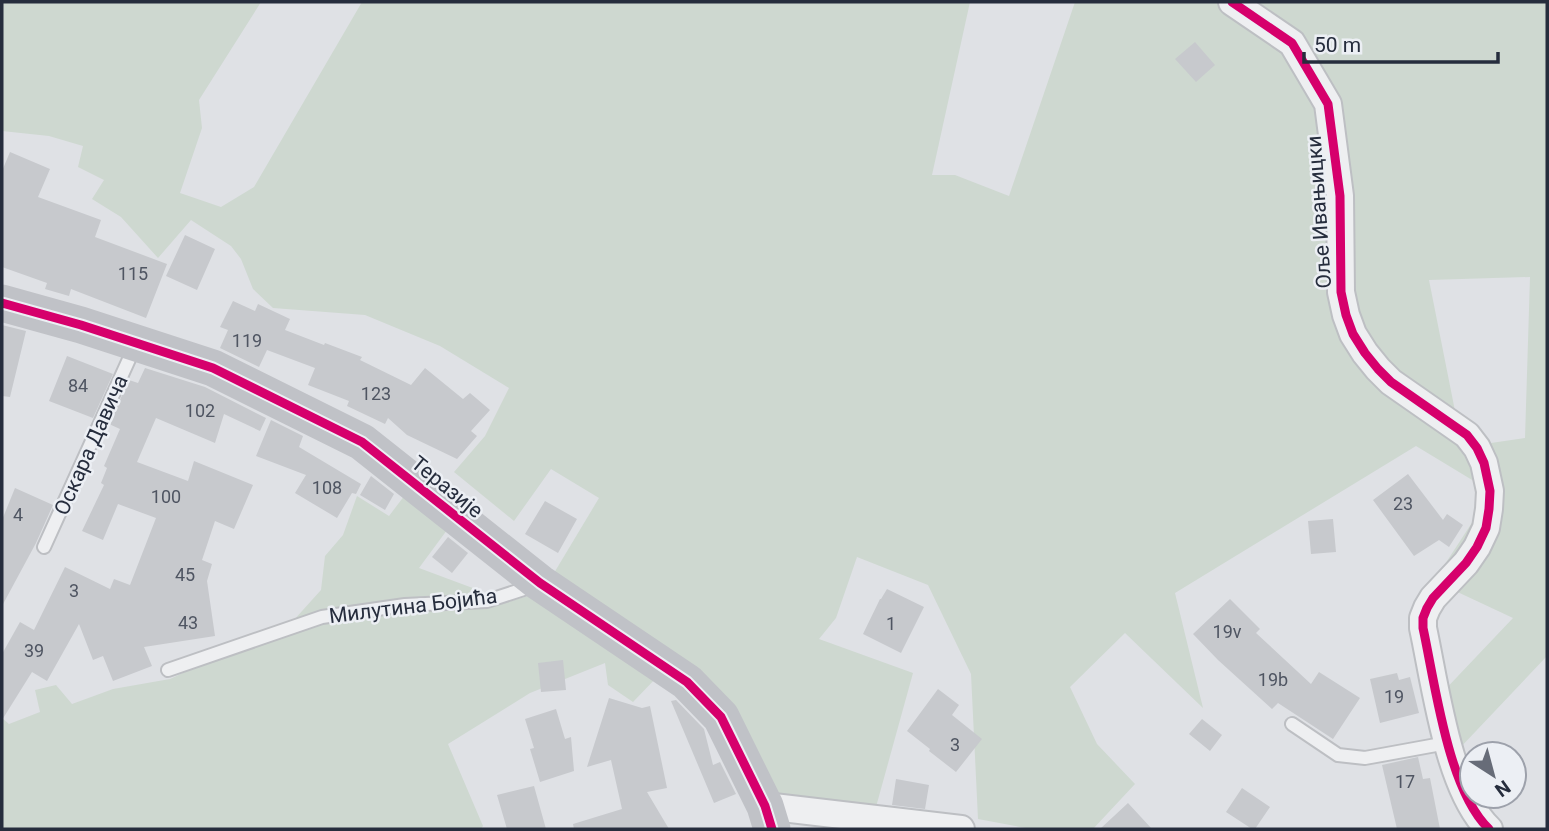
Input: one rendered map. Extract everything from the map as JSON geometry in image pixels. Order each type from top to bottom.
[{"type":"street","name":"Оље Ивањицки","points":[[1232,2],[1292,43],[1328,104],[1340,196],[1341,292],[1353,334],[1364,353],[1391,382],[1467,435],[1484,463],[1490,491],[1486,528],[1466,564],[1433,598],[1423,618],[1423,628],[1447,743],[1471,807],[1489,829]]},
{"type":"street","name":"Теразије","points":[[2,303],[81,325],[213,368],[362,442],[540,583],[687,682],[721,718],[768,817]]},
{"type":"street","points":[[768,817],[961,829]]},
{"type":"lane","name":"Оскара Давича","points":[[44,547],[137,343]]},
{"type":"lane","name":"Милутина Бојића","points":[[167,670],[322,617],[405,605],[487,601],[540,583]]},
{"type":"lane","points":[[1292,724],[1338,755],[1365,758],[1447,743]]},
{"type":"shaded area","points":[[2,2],[261,2],[199,100],[202,128],[180,193],[221,207],[254,187],[362,2],[970,2],[932,175],[955,175],[1009,196],[1075,2],[1547,2],[1547,656],[1467,740],[1458,740],[1458,750],[1439,696],[1513,618],[1434,581],[1492,492],[1416,446],[1175,593],[1203,708],[1125,633],[1070,687],[1097,744],[1135,784],[1093,829],[1031,829],[978,819],[971,674],[928,585],[857,557],[836,618],[819,639],[913,673],[871,825],[782,817],[751,764],[658,676],[633,702],[608,685],[605,663],[530,693],[448,744],[483,826],[481,829],[2,829],[2,718],[9,724],[40,712],[35,690],[56,685],[72,704],[113,689],[170,679],[293,621],[321,590],[325,556],[343,535],[357,496],[389,516],[408,491],[450,526],[419,568],[478,590],[485,609],[538,593],[551,578],[599,498],[551,469],[514,521],[454,472],[485,436],[509,388],[440,346],[365,315],[273,308],[253,289],[241,259],[231,246],[191,220],[158,258],[121,217],[92,199],[104,180],[78,167],[83,146],[49,136],[2,131]],"holes":[[[1530,277],[1525,438],[1491,443],[1456,416],[1429,280]]]},
{"type":"building","points":[[1195,42],[1215,65],[1196,82],[1175,59]]},
{"type":"building","points":[[10,152],[50,169],[38,197],[101,220],[95,237],[167,264],[146,318],[71,289],[69,296],[45,289],[47,283],[2,267],[2,171]]},
{"type":"building","points":[[185,235],[215,249],[197,290],[166,276]]},
{"type":"building","points":[[233,301],[255,311],[258,304],[290,319],[285,330],[362,357],[360,360],[411,385],[425,368],[463,399],[470,393],[490,410],[471,431],[477,436],[457,459],[407,435],[388,418],[385,424],[347,406],[349,401],[308,385],[315,368],[267,350],[259,367],[220,348],[228,330],[220,327]]},
{"type":"building","points":[[2,325],[26,331],[10,397],[2,396]]},
{"type":"building","points":[[67,356],[113,374],[93,418],[49,401]]},
{"type":"building","points":[[145,368],[205,387],[266,418],[260,431],[224,414],[215,443],[156,418],[137,462],[188,481],[194,461],[253,485],[234,529],[215,521],[202,560],[212,564],[207,581],[215,636],[144,647],[152,666],[113,681],[103,656],[93,660],[79,624],[47,681],[32,672],[2,720],[2,654],[20,622],[34,630],[65,567],[110,589],[114,579],[130,585],[156,518],[118,504],[103,540],[82,531],[104,485],[101,483],[107,468],[104,466],[120,429],[109,424],[129,380],[138,383]]},
{"type":"building","points":[[271,420],[303,436],[299,447],[361,484],[356,494],[352,493],[337,518],[295,493],[306,475],[256,456]]},
{"type":"building","points":[[1408,474],[1443,520],[1447,514],[1463,525],[1449,547],[1439,540],[1414,556],[1373,500]]},
{"type":"building","points":[[371,476],[394,494],[385,510],[360,495]]},
{"type":"building","points":[[15,488],[53,505],[2,606],[2,520]]},
{"type":"building","points":[[545,501],[577,519],[558,553],[525,534]]},
{"type":"building","points":[[1333,519],[1336,552],[1311,554],[1308,521]]},
{"type":"building","points":[[448,537],[468,553],[452,573],[432,557]]},
{"type":"building","points":[[887,589],[924,607],[901,653],[863,634]]},
{"type":"building","points":[[1230,599],[1260,629],[1256,633],[1311,684],[1319,672],[1360,698],[1333,739],[1278,703],[1272,709],[1193,634]]},
{"type":"building","points":[[563,660],[566,690],[541,692],[538,663]]},
{"type":"building","points":[[1397,673],[1399,680],[1410,677],[1419,713],[1380,723],[1370,679]]},
{"type":"building","points":[[938,689],[959,705],[952,715],[982,739],[956,772],[907,731]]},
{"type":"building","points":[[609,698],[642,708],[650,706],[667,788],[647,792],[669,829],[574,829],[573,824],[622,809],[611,760],[587,767]]},
{"type":"building","points":[[676,700],[704,729],[713,765],[720,762],[736,794],[714,803],[671,701]]},
{"type":"building","points":[[556,709],[565,739],[571,737],[574,771],[540,782],[525,719]]},
{"type":"building","points":[[1202,719],[1222,735],[1210,751],[1189,734]]},
{"type":"building","points":[[1418,757],[1423,779],[1430,778],[1440,829],[1397,829],[1382,765]]},
{"type":"building","points":[[896,779],[929,785],[925,809],[892,805]]},
{"type":"building","points":[[534,786],[546,829],[507,829],[497,795]]},
{"type":"building","points":[[1242,788],[1270,807],[1255,829],[1226,812]]},
{"type":"building","points":[[1128,803],[1152,829],[1100,829]]},
{"type":"cycle path","points":[[1232,2],[1292,43],[1328,104],[1340,196],[1341,292],[1353,334],[1365,353],[1391,382],[1467,435],[1484,463],[1490,491],[1486,528],[1466,563],[1433,598],[1423,618],[1423,628],[1453,763],[1463,789],[1489,829]]},
{"type":"cycle path","points":[[2,303],[81,325],[213,368],[362,442],[540,583],[687,682],[721,717],[765,806],[772,829]]}]
